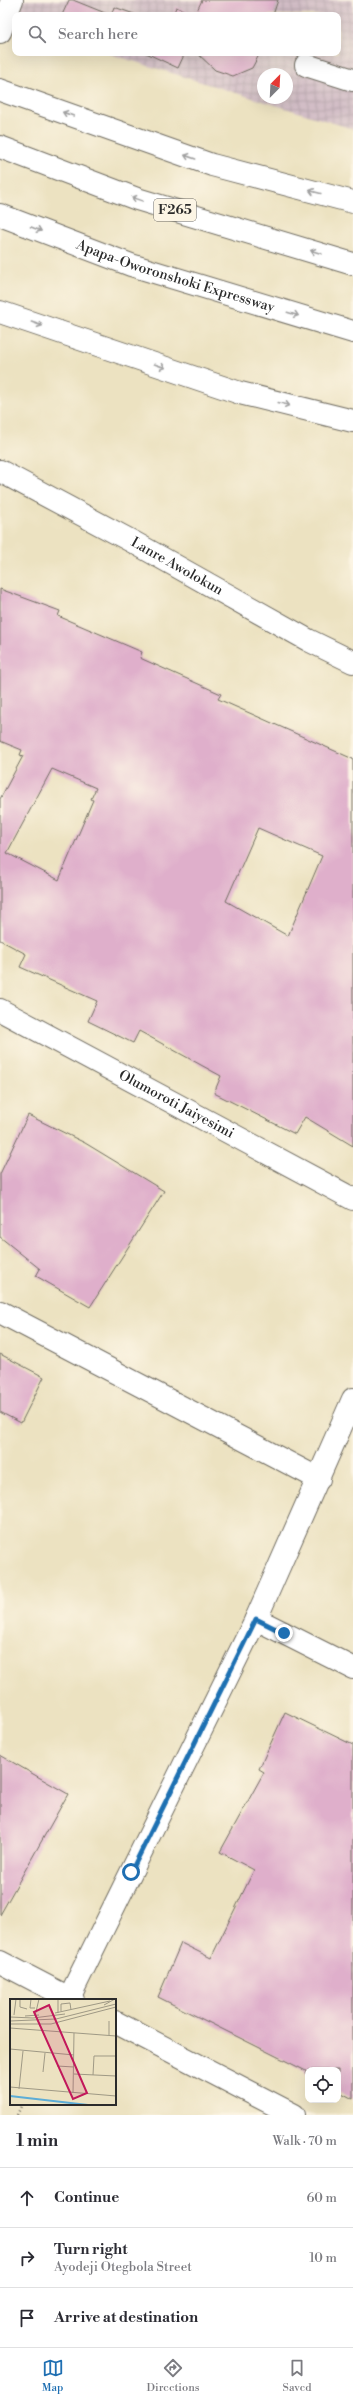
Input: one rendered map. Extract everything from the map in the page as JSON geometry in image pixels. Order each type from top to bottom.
[{"type":"main road","points":[[0,32],[12,0]]},
{"type":"main road","points":[[306,65],[353,80]]},
{"type":"main road","points":[[0,90],[212,164],[353,202]]},
{"type":"main road","name":"F265","points":[[0,147],[137,199],[353,264]]},
{"type":"main road","name":"Apapa-Oworonshoki Expressway","points":[[0,216],[131,265],[353,332]]},
{"type":"main road","points":[[0,312],[240,393],[353,421]]},
{"type":"main road","name":"Lanre Awolokun","points":[[0,471],[135,543],[308,640],[353,662]]},
{"type":"main road","name":"Olumoroti Jaiyesimi","points":[[0,1010],[353,1199]]},
{"type":"main road","points":[[0,1312],[319,1479]]},
{"type":"main road","points":[[0,1962],[71,1999],[256,1619],[353,1399]]},
{"type":"main road","points":[[256,1619],[353,1668]]},
{"type":"main road","points":[[116,2023],[294,2115]]},
{"type":"path","points":[[17,2115],[22,2105]]},
{"type":"shaded area","points":[[0,0],[353,0],[353,129],[272,104],[293,104],[293,68],[257,68],[257,99],[117,56],[341,56],[341,12],[12,12],[0,8]]},
{"type":"building","points":[[69,0],[73,0],[103,12],[63,12]]},
{"type":"building","points":[[202,0],[278,0],[274,12],[196,12]]},
{"type":"building","points":[[114,7],[128,12],[112,12]]},
{"type":"building","points":[[176,7],[188,12],[174,12]]},
{"type":"building","points":[[152,56],[184,56],[178,68]]},
{"type":"building","points":[[200,56],[258,56],[252,68],[233,76],[215,70]]},
{"type":"building","points":[[0,589],[60,611],[58,616],[142,652],[140,658],[221,694],[218,699],[353,759],[353,1146],[305,1117],[295,1134],[214,1093],[221,1076],[139,1031],[133,1043],[88,1021],[97,1001],[20,967],[26,954],[0,940],[0,799],[23,756],[20,755],[22,750],[0,741]],"holes":[[[52,769],[96,788],[91,799],[93,800],[59,880],[7,853]],[[258,828],[322,856],[288,936],[226,901]]]},
{"type":"building","points":[[28,1115],[85,1143],[164,1191],[90,1307],[36,1276],[40,1269],[0,1237],[0,1174]]},
{"type":"building","points":[[0,1354],[44,1377],[21,1423],[0,1412]]},
{"type":"building","points":[[285,1712],[353,1745],[353,2099],[341,2093],[341,2067],[305,2067],[305,2070],[158,1997],[181,1943],[211,1958],[254,1870],[220,1852],[264,1772],[259,1769]]},
{"type":"building","points":[[0,1755],[68,1794],[0,1915]]},
{"type":"route","points":[[131,1872],[256,1619],[284,1633]]}]
